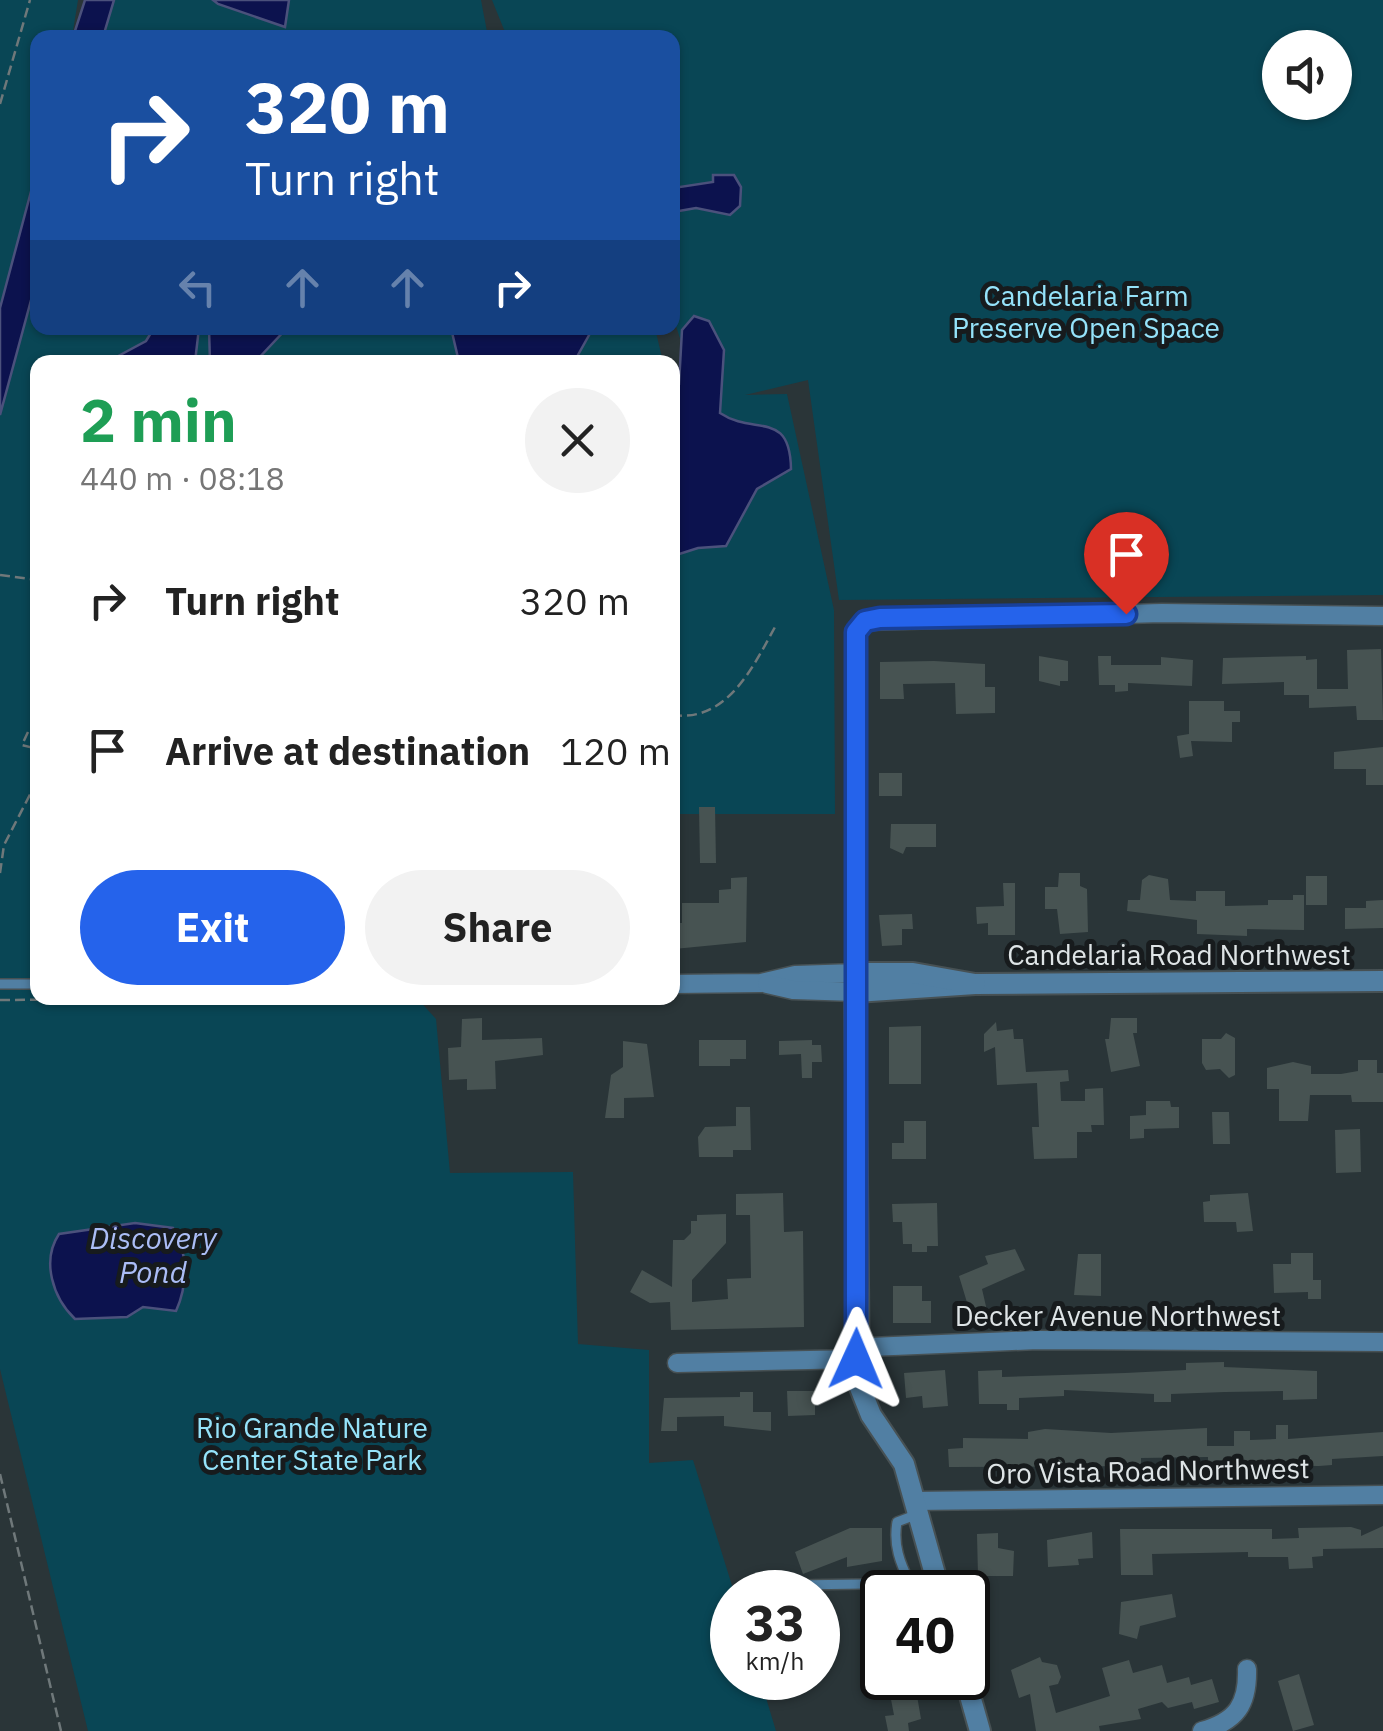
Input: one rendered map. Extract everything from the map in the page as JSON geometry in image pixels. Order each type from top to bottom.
[{"type":"street","points":[[934,1570],[904,1464],[871,1414],[859,1385],[856,1359],[856,632],[865,621],[880,618],[1383,616]]},
{"type":"street","name":"Candelaria Road Northwest","points":[[680,984],[762,983],[793,990],[856,983],[1383,981]]},
{"type":"street","name":"Decker Avenue Northwest","points":[[678,1362],[856,1359],[870,1347],[1038,1340],[1383,1342]]},
{"type":"street","name":"Oro Vista Road Northwest","points":[[916,1508],[1383,1496]]},
{"type":"street","points":[[1202,1731],[1225,1724],[1238,1713],[1248,1694],[1247,1669]]},
{"type":"street","points":[[971,1700],[980,1731]]},
{"type":"lane","points":[[0,984],[30,984]]},
{"type":"lane","points":[[904,1570],[895,1534],[897,1522],[916,1508]]},
{"type":"path","points":[[0,104],[30,0]]},
{"type":"path","points":[[0,575],[30,579]]},
{"type":"path","points":[[680,717],[702,713],[733,696],[775,627]]},
{"type":"path","points":[[28,732],[22,744],[30,748]]},
{"type":"path","points":[[0,872],[4,845],[30,795]]},
{"type":"path","points":[[0,1000],[30,1000]]},
{"type":"path","points":[[0,1474],[61,1731]]},
{"type":"green space","points":[[0,0],[78,0],[73,30],[30,30],[30,195],[0,308]]},
{"type":"green space","points":[[114,0],[481,0],[487,30],[105,30]]},
{"type":"green space","name":"Candelaria Farm Preserve Open Space","points":[[492,0],[1383,0],[1383,595],[839,600],[808,380],[745,395],[787,394],[834,610],[835,814],[680,814],[680,401],[700,399],[679,335],[680,30],[504,30]]},
{"type":"green space","name":"Rio Grande Nature Center State Park","points":[[30,304],[30,335],[657,335],[661,355],[30,355],[30,1005],[423,1005],[436,1019],[450,1173],[573,1172],[578,1344],[649,1350],[649,1463],[693,1460],[727,1570],[710,1570],[710,1700],[767,1700],[776,1731],[88,1731],[0,1369],[0,415]]},
{"type":"water","points":[[85,0],[114,0],[105,30],[75,30]]},
{"type":"water","points":[[213,0],[289,0],[285,27],[218,4]]},
{"type":"water","points":[[713,175],[734,175],[741,187],[740,206],[730,215],[696,208],[680,211],[680,187],[713,182]]},
{"type":"water","points":[[30,195],[30,304],[0,415],[0,308]]},
{"type":"water","points":[[694,316],[709,321],[724,350],[720,413],[777,431],[789,450],[791,469],[757,489],[726,546],[680,554],[680,366],[682,330]]},
{"type":"water","points":[[150,335],[198,335],[196,355],[120,355]]},
{"type":"water","points":[[209,335],[280,335],[262,355],[210,355]]},
{"type":"water","points":[[453,335],[589,335],[578,355],[457,355]]},
{"type":"water","name":"Discovery Pond","points":[[135,1223],[173,1228],[178,1237],[185,1268],[176,1311],[143,1307],[127,1317],[75,1319],[61,1301],[52,1279],[51,1256],[59,1234]]},
{"type":"building","points":[[1381,649],[1383,720],[1357,720],[1356,706],[1309,708],[1309,695],[1284,695],[1284,682],[1222,684],[1223,658],[1306,656],[1306,660],[1317,659],[1317,689],[1348,689],[1347,650]]},
{"type":"building","points":[[1039,656],[1068,661],[1068,681],[1060,681],[1060,686],[1039,681]]},
{"type":"building","points":[[1098,656],[1111,656],[1111,665],[1161,665],[1161,657],[1193,660],[1192,686],[1128,683],[1128,691],[1115,692],[1115,685],[1099,685]]},
{"type":"building","points":[[880,662],[985,664],[985,687],[995,687],[995,713],[956,714],[955,683],[903,684],[904,699],[880,699]]},
{"type":"building","points":[[1189,701],[1224,701],[1224,711],[1240,711],[1240,722],[1232,722],[1232,742],[1191,741],[1193,756],[1180,758],[1177,736],[1189,734]]},
{"type":"building","points":[[1383,747],[1383,785],[1366,785],[1366,769],[1334,769],[1334,752]]},
{"type":"building","points":[[879,773],[902,773],[902,796],[879,796]]},
{"type":"building","points":[[699,807],[715,807],[716,863],[700,863]]},
{"type":"building","points":[[891,824],[936,824],[936,847],[906,847],[903,854],[890,848]]},
{"type":"building","points":[[1059,873],[1080,873],[1080,886],[1087,889],[1088,932],[1060,934],[1057,909],[1045,909],[1045,887],[1058,887]]},
{"type":"building","points":[[1149,875],[1168,879],[1170,900],[1196,901],[1196,891],[1225,891],[1225,906],[1268,905],[1268,900],[1293,900],[1293,895],[1304,895],[1304,930],[1247,929],[1247,936],[1197,934],[1197,920],[1127,911],[1128,900],[1140,900],[1142,880]]},
{"type":"building","points":[[1306,876],[1327,876],[1327,905],[1306,905]]},
{"type":"building","points":[[747,877],[746,942],[680,948],[682,903],[719,903],[719,890],[731,889],[731,878]]},
{"type":"building","points":[[1003,883],[1015,883],[1015,935],[988,935],[988,923],[977,924],[976,907],[1004,906]]},
{"type":"building","points":[[1383,900],[1383,928],[1345,929],[1345,908],[1366,908],[1366,901]]},
{"type":"building","points":[[912,914],[913,929],[902,929],[902,945],[882,946],[879,915]]},
{"type":"building","points":[[482,1018],[482,1040],[542,1038],[543,1055],[495,1061],[496,1089],[467,1090],[467,1079],[449,1080],[448,1048],[461,1047],[462,1019]]},
{"type":"building","points":[[1111,1018],[1137,1018],[1137,1033],[1133,1033],[1140,1066],[1111,1072],[1105,1039],[1109,1039]]},
{"type":"building","points":[[996,1022],[997,1031],[1013,1029],[1014,1039],[1023,1039],[1026,1072],[1068,1070],[1069,1081],[1060,1082],[1061,1101],[1085,1101],[1085,1089],[1103,1088],[1104,1125],[1091,1125],[1092,1132],[1077,1132],[1077,1158],[1034,1159],[1032,1127],[1039,1127],[1037,1083],[997,1085],[995,1047],[984,1052],[984,1034]]},
{"type":"building","points":[[921,1026],[921,1084],[889,1084],[889,1027]]},
{"type":"building","points":[[1226,1033],[1235,1038],[1235,1075],[1229,1078],[1220,1069],[1206,1070],[1202,1063],[1202,1039],[1221,1039]]},
{"type":"building","points":[[699,1040],[746,1040],[746,1059],[730,1059],[730,1066],[699,1066]]},
{"type":"building","points":[[812,1040],[812,1045],[821,1045],[822,1062],[812,1062],[812,1078],[802,1078],[801,1054],[779,1055],[779,1041]]},
{"type":"building","points":[[623,1041],[647,1044],[654,1097],[624,1098],[624,1118],[605,1118],[611,1075],[623,1067]]},
{"type":"building","points":[[1358,1060],[1377,1060],[1377,1073],[1383,1073],[1383,1102],[1352,1102],[1351,1095],[1310,1095],[1308,1121],[1279,1121],[1279,1089],[1267,1089],[1267,1068],[1293,1062],[1311,1066],[1311,1074],[1341,1074],[1358,1071]]},
{"type":"building","points":[[1146,1101],[1170,1101],[1171,1107],[1179,1107],[1179,1128],[1144,1129],[1144,1138],[1130,1139],[1130,1116],[1146,1115]]},
{"type":"building","points":[[736,1107],[750,1107],[751,1150],[733,1150],[733,1157],[699,1157],[698,1137],[705,1127],[736,1126]]},
{"type":"building","points":[[1212,1112],[1229,1112],[1230,1144],[1213,1144]]},
{"type":"building","points":[[904,1121],[926,1121],[926,1159],[892,1159],[892,1143],[904,1143]]},
{"type":"building","points":[[1360,1129],[1361,1172],[1336,1173],[1335,1130]]},
{"type":"building","points":[[783,1193],[784,1232],[803,1231],[804,1327],[671,1330],[670,1302],[650,1303],[630,1292],[642,1270],[672,1287],[673,1240],[684,1240],[691,1233],[691,1221],[697,1221],[697,1215],[726,1214],[726,1243],[692,1280],[692,1302],[728,1299],[727,1279],[751,1278],[750,1215],[736,1215],[736,1194]]},
{"type":"building","points":[[1248,1193],[1253,1231],[1237,1232],[1236,1222],[1204,1222],[1203,1202],[1210,1201],[1210,1195]]},
{"type":"building","points":[[937,1203],[938,1246],[927,1246],[927,1252],[912,1252],[912,1244],[903,1244],[902,1222],[893,1222],[892,1204]]},
{"type":"building","points":[[1015,1249],[1025,1270],[982,1289],[988,1315],[972,1319],[959,1276],[988,1264],[985,1256]]},
{"type":"building","points":[[1291,1253],[1313,1253],[1313,1280],[1321,1280],[1321,1299],[1308,1299],[1308,1292],[1274,1293],[1273,1264],[1291,1264]]},
{"type":"building","points":[[1078,1254],[1101,1254],[1101,1296],[1074,1295]]},
{"type":"building","points":[[893,1286],[922,1286],[922,1301],[931,1301],[931,1323],[893,1323]]},
{"type":"building","points":[[1224,1362],[1224,1367],[1317,1371],[1317,1399],[1283,1400],[1283,1391],[1225,1392],[1171,1394],[1171,1402],[1154,1402],[1154,1394],[1064,1390],[1064,1396],[1019,1398],[1019,1410],[1007,1410],[1007,1404],[979,1404],[978,1371],[1002,1370],[1002,1377],[1125,1373],[1186,1370],[1186,1363]]},
{"type":"building","points":[[945,1370],[948,1406],[923,1408],[922,1396],[906,1398],[904,1373]]},
{"type":"building","points":[[787,1391],[815,1391],[815,1415],[788,1416]]},
{"type":"building","points":[[740,1392],[753,1392],[753,1412],[771,1412],[771,1431],[724,1426],[724,1416],[677,1417],[677,1431],[661,1431],[664,1398],[740,1397]]},
{"type":"building","points":[[1276,1425],[1288,1425],[1288,1439],[1383,1432],[1383,1456],[1332,1459],[1332,1465],[1319,1466],[1208,1465],[1208,1457],[1141,1458],[1141,1466],[949,1467],[948,1449],[963,1448],[963,1438],[1028,1439],[1028,1432],[1045,1429],[1111,1433],[1207,1428],[1207,1446],[1234,1446],[1234,1431],[1250,1431],[1250,1440],[1276,1439]]},
{"type":"building","points":[[1383,1526],[1383,1548],[1323,1549],[1323,1556],[1312,1557],[1313,1568],[1289,1569],[1288,1557],[1248,1557],[1248,1552],[1152,1554],[1153,1575],[1121,1575],[1120,1529],[1272,1529],[1272,1539],[1299,1538],[1298,1528],[1351,1527],[1361,1530],[1361,1536]]},
{"type":"building","points":[[850,1528],[882,1528],[882,1561],[847,1567],[847,1557],[813,1570],[802,1570],[795,1552]]},
{"type":"building","points":[[1092,1532],[1093,1558],[1078,1559],[1079,1565],[1048,1567],[1047,1540]]},
{"type":"building","points":[[998,1533],[998,1548],[1014,1551],[1013,1576],[990,1576],[990,1570],[978,1570],[977,1534]]},
{"type":"building","points":[[1172,1594],[1176,1617],[1140,1626],[1137,1639],[1119,1634],[1121,1602]]},
{"type":"building","points":[[1040,1657],[1042,1662],[1057,1665],[1061,1677],[1058,1684],[1049,1686],[1056,1713],[1110,1696],[1102,1668],[1129,1660],[1133,1673],[1162,1665],[1167,1683],[1189,1677],[1191,1685],[1212,1679],[1219,1702],[1194,1709],[1192,1702],[1168,1708],[1162,1702],[1138,1709],[1141,1719],[1099,1726],[1100,1731],[1036,1731],[1030,1694],[1019,1698],[1011,1670]]},
{"type":"building","points":[[1299,1674],[1314,1725],[1293,1731],[1278,1681]]},
{"type":"building","points":[[891,1700],[918,1700],[921,1719],[908,1723],[909,1731],[888,1731],[885,1716],[894,1715]]},
{"type":"route","points":[[856,1359],[856,632],[865,621],[880,618],[1126,614]]}]
